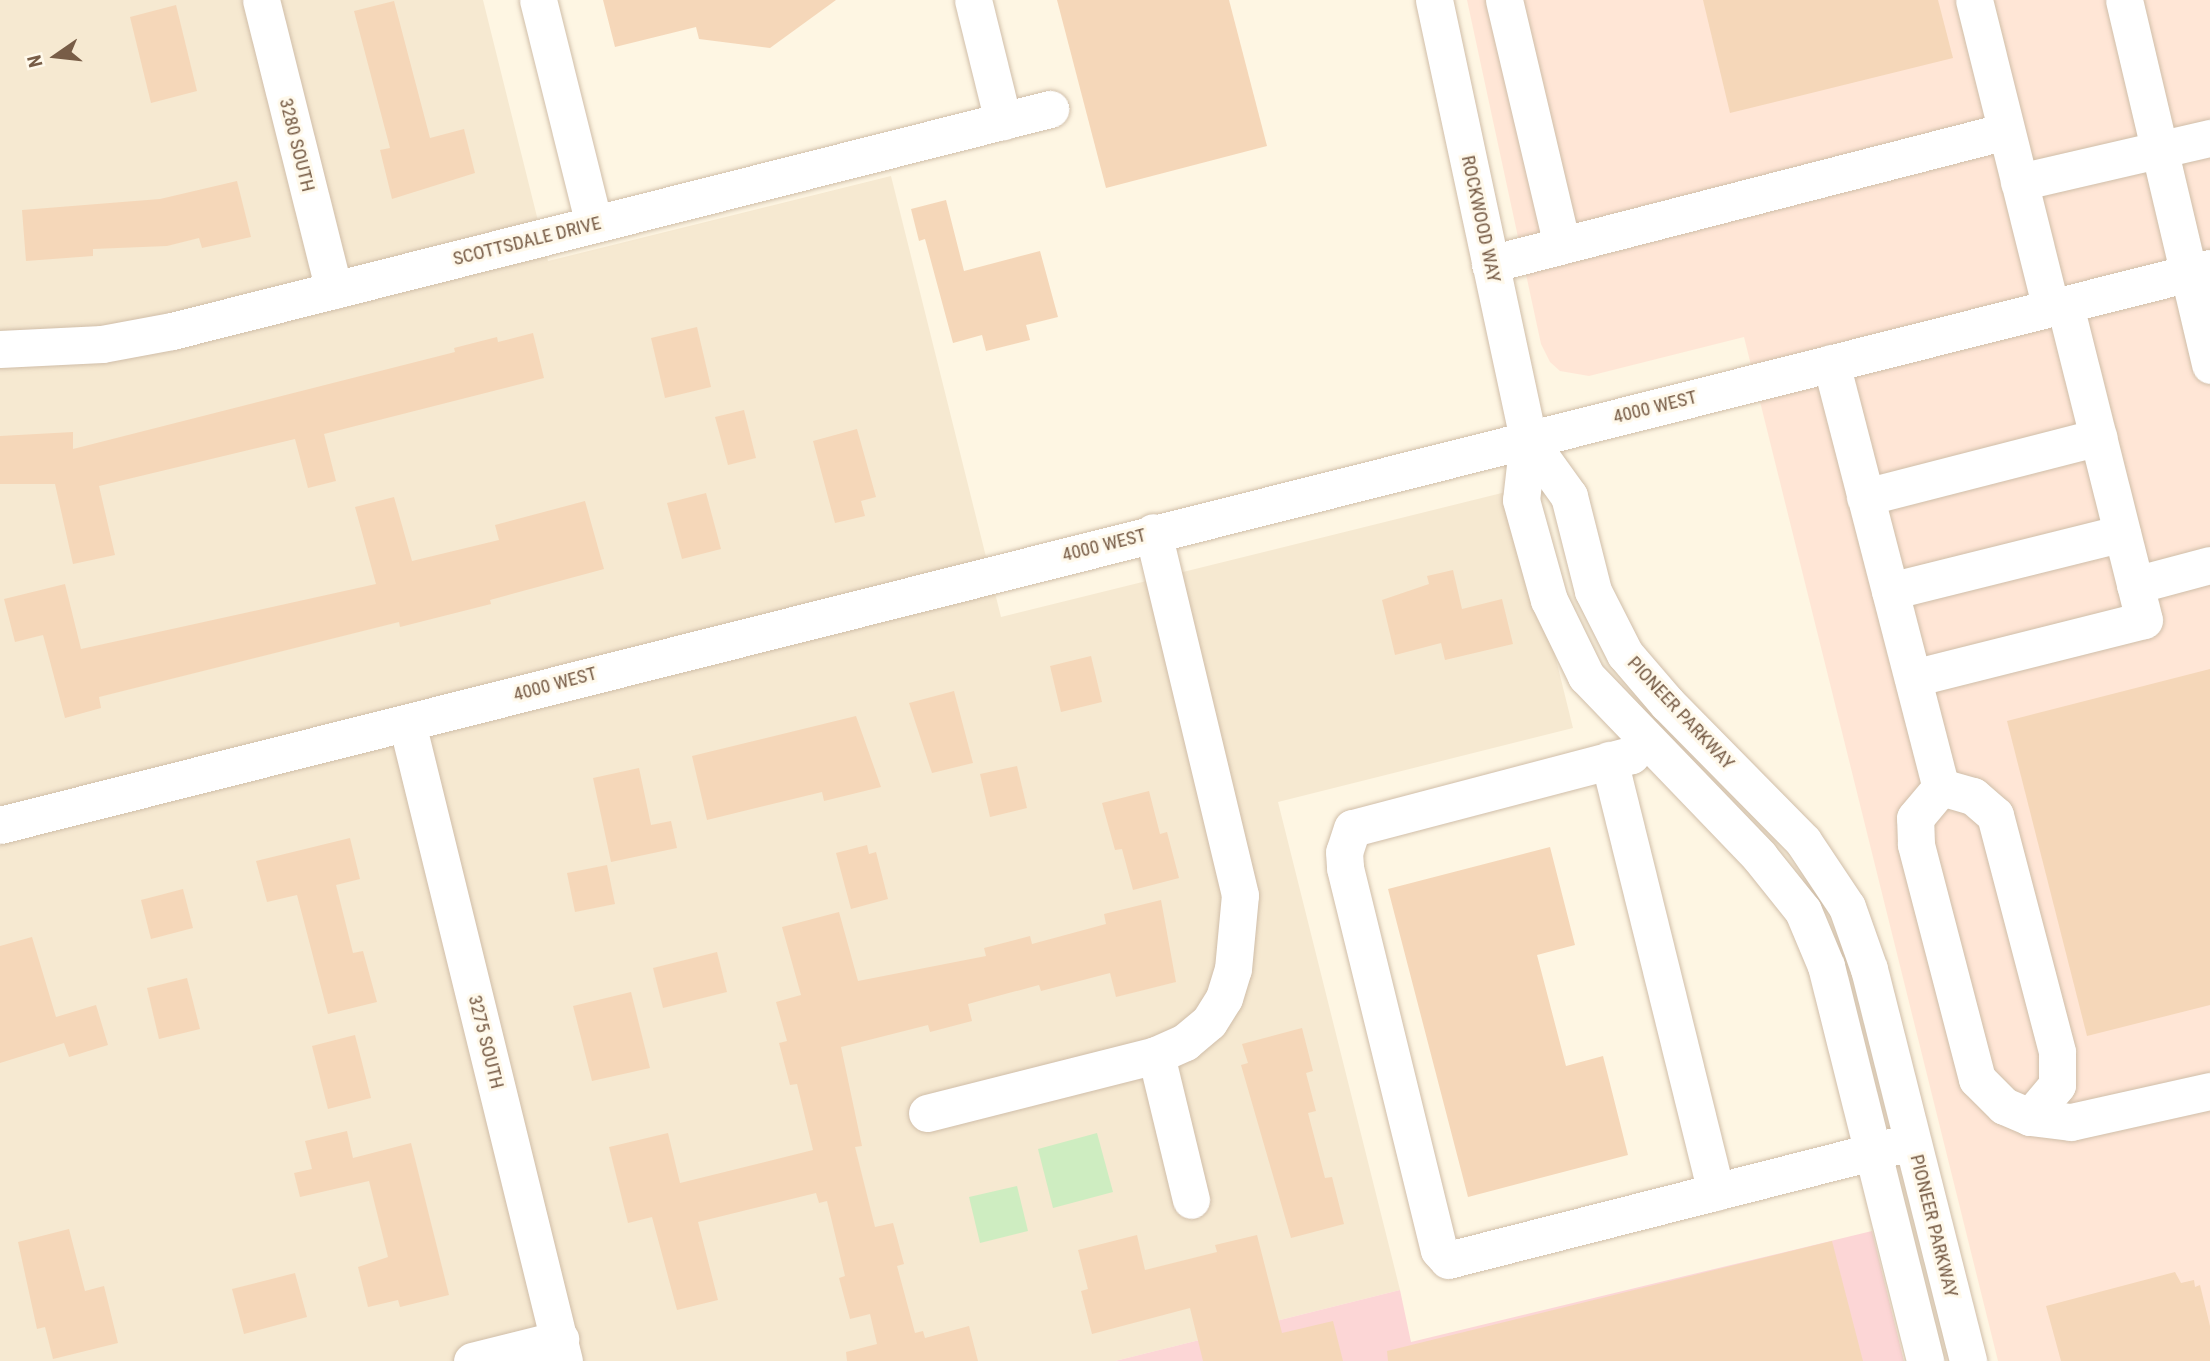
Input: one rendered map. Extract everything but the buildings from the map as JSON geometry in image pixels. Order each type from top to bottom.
[{"type":"street","name":"3280 SOUTH","points":[[261,0],[334,290]]},
{"type":"street","points":[[538,0],[594,224]]},
{"type":"street","points":[[973,0],[1003,121]]},
{"type":"street","name":"ROCKWOOD WAY","points":[[1434,0],[1528,439]]},
{"type":"street","points":[[1504,0],[1562,246]]},
{"type":"street","points":[[1913,678],[2144,620],[2098,437],[2019,182],[1974,0]]},
{"type":"street","points":[[2124,0],[2158,150],[2200,271],[2210,365]]},
{"type":"street","name":"SCOTTSDALE DRIVE","points":[[0,349],[138,339],[1050,109]]},
{"type":"street","points":[[1490,264],[2006,131]]},
{"type":"street","points":[[2019,182],[2210,138]]},
{"type":"street","name":"4000 WEST","points":[[0,825],[1153,532],[2200,271]]},
{"type":"street","points":[[1831,363],[1941,787]]},
{"type":"street","points":[[1865,497],[2098,437]]},
{"type":"street","points":[[1528,439],[1521,500],[1553,611],[1586,676],[1759,856],[1802,911],[1826,966],[1925,1361]]},
{"type":"street","name":"PIONEER PARKWAY","points":[[1528,439],[1569,496],[1594,591],[1625,654],[1667,703],[1803,841],[1847,907],[1870,969],[1968,1361]]},
{"type":"street","points":[[928,1113],[1156,1055],[1185,1042],[1209,1022],[1224,998],[1233,969],[1240,895],[1153,532]]},
{"type":"street","points":[[1890,590],[2122,533]]},
{"type":"street","points":[[2135,585],[2210,565]]},
{"type":"street","name":"3275 SOUTH","points":[[407,723],[562,1350]]},
{"type":"street","points":[[1645,740],[1631,755],[1352,828],[1344,852],[1345,868],[1440,1250],[1448,1260],[1913,1142]]},
{"type":"street","points":[[1609,760],[1716,1192]]},
{"type":"street","points":[[1941,787],[1915,818],[1916,844],[1977,1079],[2004,1106],[2030,1117],[2071,1122],[2210,1091]]},
{"type":"street","points":[[1941,787],[1973,796],[1995,815],[2057,1052],[2057,1085],[2030,1117]]},
{"type":"street","points":[[1156,1055],[1191,1200]]},
{"type":"street","points":[[472,1361],[562,1350]]},
{"type":"shaded area","points":[[0,0],[483,0],[548,261],[891,176],[1001,617],[1514,490],[1573,728],[1278,802],[1400,1290],[1115,1361],[0,1361]]},
{"type":"shaded area","points":[[1467,0],[2210,0],[2210,1361],[1998,1361],[1744,337],[1589,376],[1560,371],[1550,362],[1541,344]]},
{"type":"shaded area","points":[[1872,1231],[1904,1361],[1115,1361],[1400,1290],[1411,1342]]},
{"type":"green space","points":[[1097,1133],[1113,1192],[1053,1208],[1038,1149]]},
{"type":"green space","points":[[1017,1186],[1028,1231],[980,1243],[969,1197]]}]
